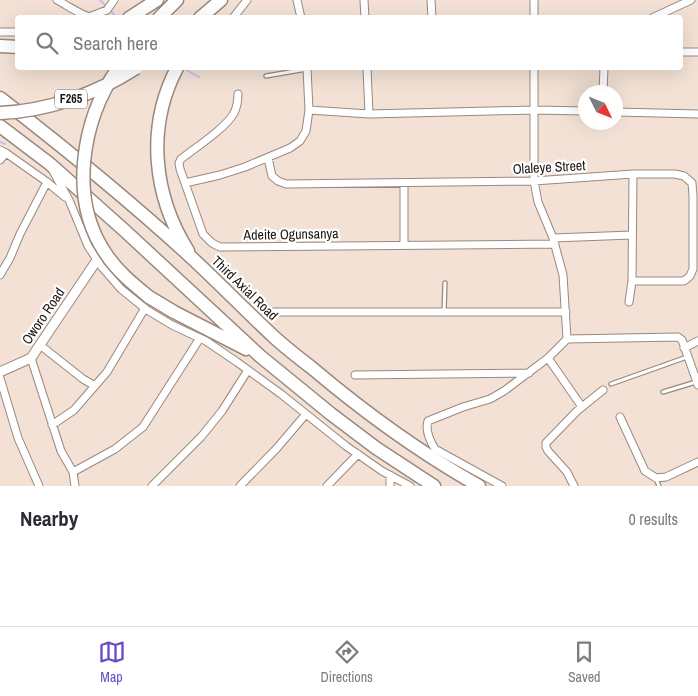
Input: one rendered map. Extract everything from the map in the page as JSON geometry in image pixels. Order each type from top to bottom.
[{"type":"highway","points":[[163,14],[177,0]]},
{"type":"highway","points":[[204,15],[221,0]]},
{"type":"highway","points":[[216,15],[227,0]]},
{"type":"highway","points":[[134,15],[153,3]]},
{"type":"highway","points":[[0,46],[15,47]]},
{"type":"highway","points":[[117,70],[94,115],[87,137],[83,165],[86,203],[97,239],[105,254],[147,302],[174,312],[260,356]]},
{"type":"highway","name":"F265","points":[[0,113],[29,110],[74,98],[112,82],[133,70]]},
{"type":"highway","points":[[176,70],[165,94],[161,114],[157,151],[160,185],[171,218],[193,259]]},
{"type":"highway","name":"Third Axial Road","points":[[0,98],[70,152],[193,259],[275,338],[316,373],[379,422],[433,453],[478,486]]},
{"type":"highway","points":[[0,126],[50,164],[260,356],[376,448],[434,486]]},
{"type":"street","points":[[57,0],[84,15]]},
{"type":"street","points":[[235,15],[247,0]]},
{"type":"street","points":[[297,0],[300,15]]},
{"type":"street","points":[[364,0],[365,15]]},
{"type":"street","points":[[430,0],[432,15]]},
{"type":"street","points":[[534,0],[534,15]]},
{"type":"street","points":[[658,15],[691,0]]},
{"type":"street","points":[[92,15],[111,4]]},
{"type":"street","points":[[0,32],[15,32]]},
{"type":"street","points":[[683,52],[698,52]]},
{"type":"street","points":[[184,183],[245,167],[290,148],[300,141],[306,131],[309,110],[307,70]]},
{"type":"street","points":[[367,70],[370,114]]},
{"type":"street","points":[[534,70],[534,181],[538,202],[554,241],[562,274],[567,339]]},
{"type":"street","points":[[603,85],[604,70]]},
{"type":"street","name":"Adeite Ogunsanya","points":[[238,94],[234,114],[222,127],[181,159],[179,163],[184,183],[203,234],[212,243],[220,247],[554,241],[632,234]]},
{"type":"street","points":[[309,110],[370,114],[578,111]]},
{"type":"street","points":[[623,112],[698,114]]},
{"type":"street","points":[[0,160],[3,152],[47,182],[69,200]]},
{"type":"street","name":"Olaleye Street","points":[[268,158],[272,176],[278,182],[286,184],[534,181],[633,174],[675,174],[684,176],[692,183],[693,196],[693,269],[690,276],[684,281],[632,281]]},
{"type":"street","points":[[50,164],[69,200],[82,233],[97,260],[121,289],[147,302],[172,325],[214,346],[281,394],[346,446],[410,486]]},
{"type":"street","points":[[629,302],[632,281],[633,174]]},
{"type":"street","points":[[0,275],[47,182]]},
{"type":"street","points":[[404,182],[404,245]]},
{"type":"street","name":"Oworo Road","points":[[0,372],[31,358],[97,260]]},
{"type":"street","points":[[52,426],[74,410],[107,372],[147,302]]},
{"type":"street","points":[[274,312],[566,312]]},
{"type":"street","points":[[502,486],[433,453],[426,423],[462,407],[490,399],[504,391],[548,358],[567,339],[678,337],[682,340],[697,383]]},
{"type":"street","points":[[73,472],[115,449],[143,427],[200,338]]},
{"type":"street","points":[[684,348],[698,341]]},
{"type":"street","points":[[40,345],[83,380],[95,386]]},
{"type":"street","points":[[31,358],[61,451],[73,472],[75,486]]},
{"type":"street","points":[[548,358],[582,407]]},
{"type":"street","points":[[152,486],[200,437],[222,411],[248,370]]},
{"type":"street","points":[[355,375],[529,373]]},
{"type":"street","points":[[0,378],[18,438],[39,486]]},
{"type":"street","points":[[574,486],[567,472],[548,451],[546,443],[582,407],[603,390]]},
{"type":"street","points":[[240,486],[277,448],[306,414]]},
{"type":"street","points":[[620,417],[645,471],[656,478],[666,477],[698,462]]},
{"type":"street","points":[[327,486],[358,454]]},
{"type":"street","points":[[390,475],[390,486]]},
{"type":"lane","points":[[266,76],[297,70]]},
{"type":"lane","points":[[444,312],[445,283]]},
{"type":"lane","points":[[611,384],[687,357]]},
{"type":"lane","points":[[663,392],[697,383]]},
{"type":"lane","points":[[656,478],[659,486]]},
{"type":"waterway","points":[[100,0],[107,7]]},
{"type":"waterway","points":[[110,10],[114,15]]},
{"type":"waterway","points":[[187,70],[199,77]]},
{"type":"waterway","points":[[0,142],[5,144]]}]
